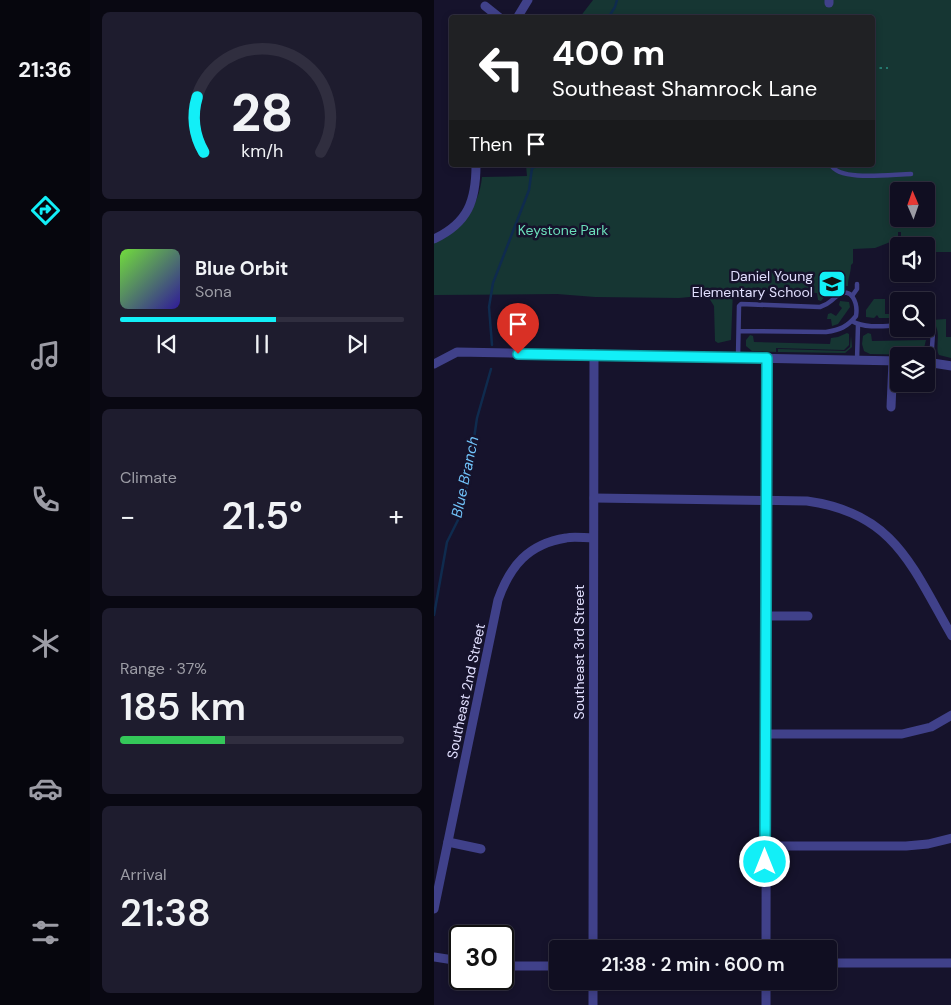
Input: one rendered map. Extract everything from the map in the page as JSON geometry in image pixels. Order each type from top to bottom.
[{"type":"street","points":[[519,15],[528,0]]},
{"type":"street","points":[[484,6],[496,15]]},
{"type":"street","points":[[434,239],[448,233],[462,220],[470,208],[476,186],[476,167]]},
{"type":"street","points":[[434,364],[457,352],[890,361]]},
{"type":"street","name":"Southeast 3rd Street","points":[[593,940],[594,354]]},
{"type":"street","points":[[766,940],[767,358]]},
{"type":"street","points":[[935,364],[951,366]]},
{"type":"street","points":[[891,408],[893,392]]},
{"type":"street","points":[[594,498],[808,501],[847,510],[870,522],[890,538],[907,558],[951,636]]},
{"type":"street","name":"Southeast 2nd Street","points":[[434,909],[498,600],[505,581],[519,561],[531,551],[550,542],[567,538],[593,538]]},
{"type":"street","points":[[766,616],[808,616]]},
{"type":"street","points":[[765,734],[902,734],[931,726],[951,715]]},
{"type":"street","points":[[765,846],[906,846],[928,844],[951,838]]},
{"type":"street","points":[[448,842],[481,849]]},
{"type":"street","points":[[434,957],[449,960]]},
{"type":"street","points":[[837,963],[951,963]]},
{"type":"street","points":[[514,966],[549,966]]},
{"type":"street","points":[[593,990],[593,1005]]},
{"type":"street","points":[[766,990],[766,1005]]},
{"type":"lane","points":[[832,167],[836,172],[851,176],[911,174]]},
{"type":"lane","points":[[852,296],[857,284]]},
{"type":"lane","points":[[738,357],[739,306],[741,304],[820,306],[827,305],[841,294],[852,296],[856,302],[856,316],[852,322],[840,330],[826,332],[739,331]]},
{"type":"lane","points":[[852,322],[858,325],[890,325]]},
{"type":"lane","points":[[857,360],[858,325]]},
{"type":"path","points":[[875,68],[888,68]]},
{"type":"green space","name":"Keystone Park","points":[[593,0],[951,0],[951,252],[935,252],[935,237],[901,237],[901,232],[898,232],[898,237],[890,237],[890,242],[875,248],[853,249],[853,263],[851,265],[848,286],[833,289],[821,301],[818,300],[817,293],[733,290],[731,340],[718,343],[715,341],[714,306],[709,298],[700,296],[679,298],[595,297],[557,294],[434,295],[434,243],[452,232],[467,217],[477,198],[482,177],[527,176],[526,167],[875,167],[875,15],[582,15]]},
{"type":"green space","points":[[874,299],[885,299],[885,314],[890,314],[890,318],[879,318],[877,315],[874,318],[866,317],[866,310]]},
{"type":"green space","points":[[840,301],[849,302],[850,307],[838,324],[832,326],[831,319],[827,319],[828,314],[831,313],[836,316],[842,308],[839,305]]},
{"type":"green space","points":[[946,319],[946,337],[951,337],[951,358],[939,355],[938,353],[938,331],[935,320]]},
{"type":"green space","points":[[868,333],[871,334],[872,341],[926,340],[924,347],[890,347],[890,354],[870,354],[864,351],[862,344],[863,336]]},
{"type":"green space","points":[[849,334],[849,345],[844,350],[776,348],[776,352],[752,351],[746,346],[746,340],[750,335],[753,336],[754,342],[830,344],[831,338]]},
{"type":"green space","points":[[851,336],[852,347],[845,353],[778,352],[778,349],[845,351],[850,347]]},
{"type":"waterway","name":"Blue Branch","points":[[610,15],[617,0]]},
{"type":"waterway","name":"Blue Branch","points":[[492,345],[489,307],[493,283],[529,190],[532,168],[534,167]]},
{"type":"waterway","name":"Blue Branch","points":[[434,615],[447,542],[460,516],[467,486],[477,418],[491,369]]},
{"type":"place","name":"Daniel Young Elementary School","points":[[832,284]]},
{"type":"route","points":[[518,354],[767,358],[765,862]]}]
